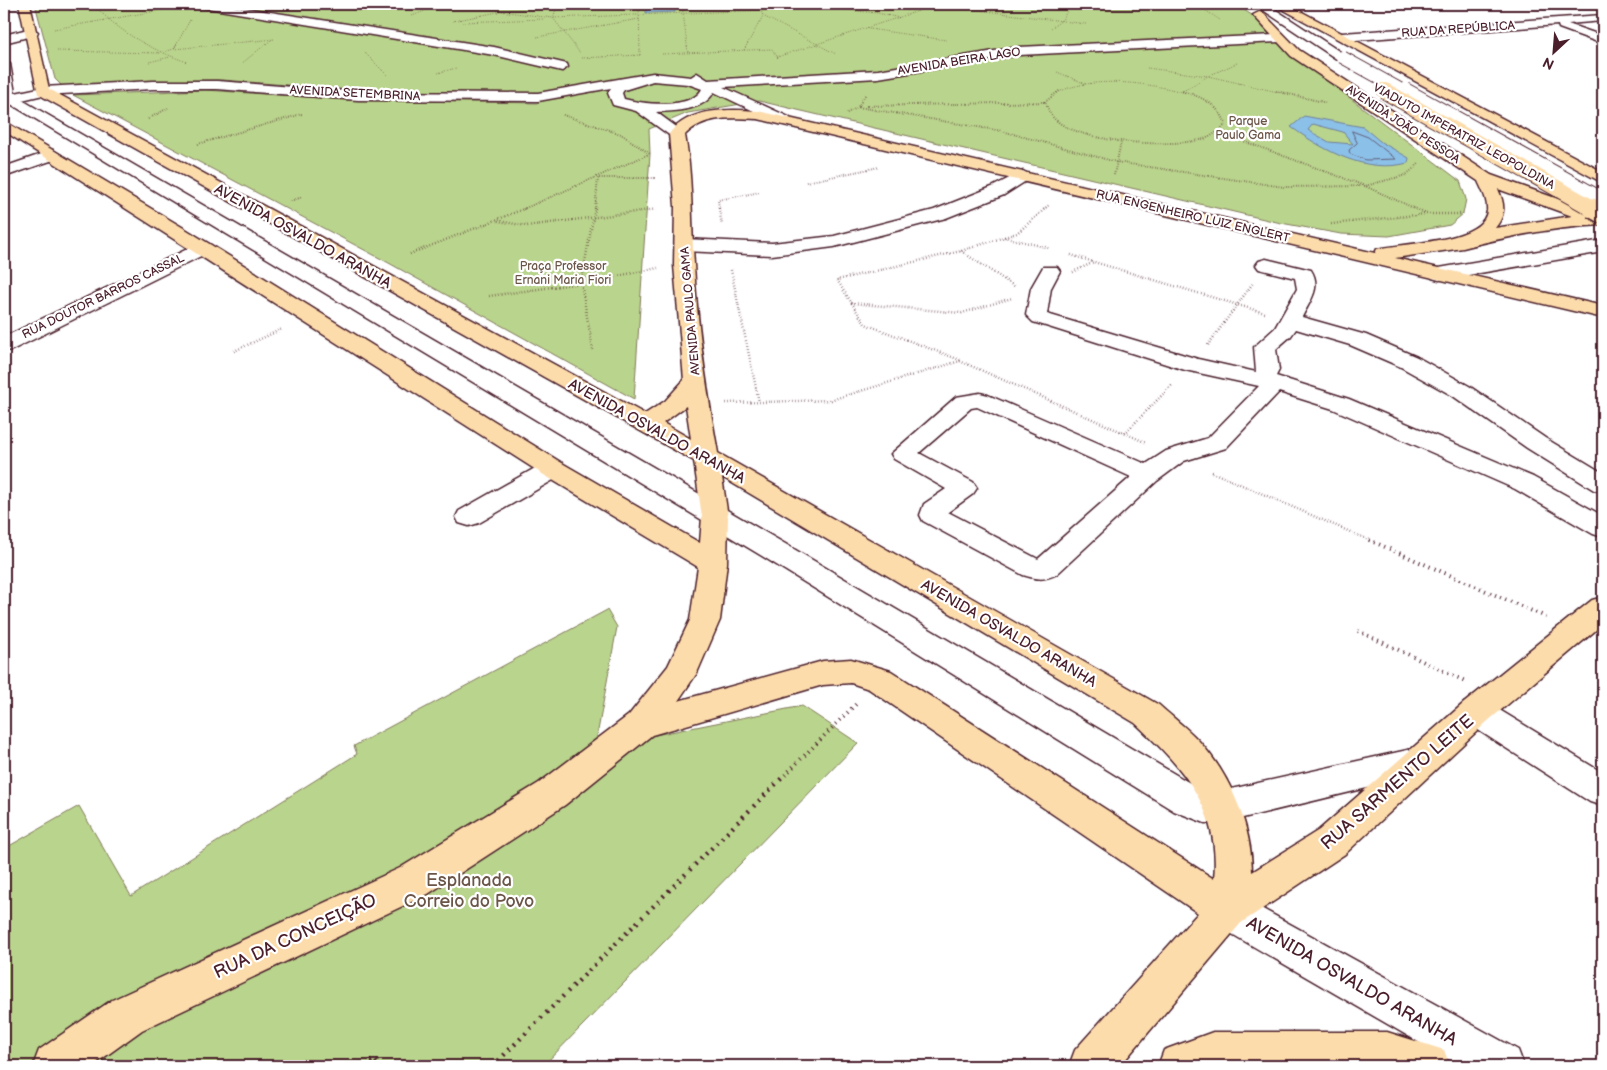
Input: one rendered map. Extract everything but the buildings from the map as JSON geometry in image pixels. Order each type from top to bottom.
[{"type":"main road","points":[[24,4],[32,32],[43,91]]},
{"type":"main road","points":[[1279,4],[1603,178]]},
{"type":"main road","name":"AVENIDA JOÃO PESSOA","points":[[1247,8],[1259,9],[1325,58]]},
{"type":"main road","name":"AVENIDA JOÃO PESSOA","points":[[1259,9],[1295,52],[1485,178],[1603,219]]},
{"type":"main road","name":"VIADUTO IMPERATRIZ LEOPOLDINA","points":[[1298,14],[1358,57],[1603,189]]},
{"type":"main road","name":"VIADUTO IMPERATRIZ LEOPOLDINA","points":[[1325,58],[1603,219]]},
{"type":"main road","name":"AVENIDA OSVALDO ARANHA","points":[[43,91],[706,457],[1147,714],[1191,756],[1222,807],[1232,843],[1234,875],[1232,897],[1227,910],[880,680],[851,671],[823,673],[641,724]]},
{"type":"main road","points":[[677,134],[690,122],[724,114],[758,115],[784,120]]},
{"type":"main road","name":"RUA ENGENHEIRO LUIZ ENGLERT","points":[[784,120],[1603,312]]},
{"type":"main road","points":[[4,125],[553,469],[713,563]]},
{"type":"main road","name":"AVENIDA PAULO GAMA","points":[[677,134],[684,206],[684,265],[706,457]]},
{"type":"main road","points":[[1463,242],[1488,225],[1496,213],[1496,200],[1485,178]]},
{"type":"main road","points":[[1332,248],[1376,254],[1405,252],[1463,242],[1523,228],[1603,219]]},
{"type":"main road","points":[[644,424],[676,404],[696,379]]},
{"type":"main road","name":"RUA DA CONCEIÇÃO","points":[[55,1066],[127,1015],[414,881],[552,794],[641,724],[681,673],[705,620],[713,563],[715,517],[706,457]]},
{"type":"main road","name":"RUA SARMENTO LEITE","points":[[1091,1066],[1227,910],[1332,842],[1487,704],[1603,608]]},
{"type":"main road","points":[[1180,1066],[1213,1054],[1387,1054],[1428,1066]]},
{"type":"street","points":[[201,4],[494,51],[562,67]]},
{"type":"street","name":"VIADUTO IMPERATRIZ LEOPOLDINA","points":[[1259,9],[1603,201]]},
{"type":"street","name":"RUA DA REPÚBLICA","points":[[1342,37],[1603,18]]},
{"type":"street","points":[[1552,22],[1603,40]]},
{"type":"street","points":[[4,39],[32,32]]},
{"type":"street","name":"AVENIDA BEIRA LAGO","points":[[704,84],[878,74],[1019,51],[1275,39]]},
{"type":"street","points":[[618,102],[615,93],[619,87],[638,80],[657,63]]},
{"type":"street","points":[[4,64],[6,99],[772,549],[1187,800],[1205,807],[1222,807],[1421,761]]},
{"type":"street","points":[[538,97],[618,102],[642,108],[664,108],[693,102],[708,93],[709,88],[689,67]]},
{"type":"street","name":"AVENIDA SETEMBRINA","points":[[6,99],[43,91],[153,85],[217,85],[358,96],[538,97],[653,77],[682,77],[704,84],[784,120]]},
{"type":"street","points":[[642,108],[677,134]]},
{"type":"street","points":[[4,172],[53,155]]},
{"type":"street","points":[[684,244],[727,248],[772,249],[834,241],[940,214],[998,191],[1023,176]]},
{"type":"street","points":[[1439,274],[1603,246]]},
{"type":"street","name":"RUA DOUTOR BARROS CASSAL","points":[[4,345],[202,248]]},
{"type":"street","points":[[1148,475],[980,400],[964,402],[902,454],[964,488],[933,510],[933,515],[1033,568],[1041,570],[1060,556],[1148,475],[1175,456],[1217,443],[1269,382],[1265,347],[1278,338],[1307,289],[1305,275],[1302,272],[1266,265]]},
{"type":"street","points":[[1039,284],[1036,315],[1040,318],[1193,365],[1269,382],[1341,404],[1524,483],[1598,519]]},
{"type":"street","points":[[1290,320],[1358,340],[1409,362],[1461,391],[1536,443],[1603,484]]},
{"type":"street","points":[[469,516],[553,469]]},
{"type":"street","points":[[1487,704],[1603,791]]},
{"type":"street","name":"AVENIDA OSVALDO ARANHA","points":[[1227,910],[1502,1066]]},
{"type":"path","points":[[93,4],[122,34],[160,53],[228,75]]},
{"type":"path","points":[[478,4],[500,12],[553,18],[823,8],[877,13],[900,18]]},
{"type":"path","points":[[553,18],[558,4]]},
{"type":"path","points":[[639,4],[640,55]]},
{"type":"path","points":[[682,4],[688,53]]},
{"type":"path","points":[[759,4],[763,16],[878,74],[858,107],[843,116],[852,118]]},
{"type":"path","points":[[823,8],[829,4]]},
{"type":"path","points":[[844,4],[861,8],[920,11]]},
{"type":"path","points":[[769,59],[940,4],[1091,25]]},
{"type":"path","points":[[32,32],[108,21],[186,6]]},
{"type":"path","points":[[744,51],[763,16]]},
{"type":"path","points":[[553,18],[566,32],[583,58]]},
{"type":"path","points":[[35,50],[160,53],[174,50],[190,19]]},
{"type":"path","points":[[217,85],[272,39]]},
{"type":"path","points":[[1182,92],[1208,76],[1242,61]]},
{"type":"path","points":[[1143,68],[1208,76],[1342,106],[1375,106]]},
{"type":"path","points":[[858,107],[1045,102],[1052,94],[1066,88],[1087,84],[1134,83],[1182,92],[1209,103],[1225,115],[1226,124],[1219,132],[1203,139],[1179,143],[1121,142],[1071,129],[1055,120],[1046,111],[1045,102]]},
{"type":"path","points":[[858,107],[1002,132],[1116,162],[1284,187],[1365,186],[1406,175],[1422,162],[1403,144],[1417,134]]},
{"type":"path","points":[[198,144],[308,113]]},
{"type":"path","points":[[1219,132],[1365,186],[1426,214]]},
{"type":"path","points":[[410,254],[496,221],[650,154],[621,134]]},
{"type":"path","points":[[1105,174],[1114,176],[1121,142]]},
{"type":"path","points":[[806,182],[887,165]]},
{"type":"path","points":[[598,178],[681,179]]},
{"type":"path","points":[[593,350],[581,283],[594,217],[598,178]]},
{"type":"path","points":[[960,360],[865,324],[836,280],[960,250],[1017,233],[1050,204],[998,191]]},
{"type":"path","points":[[759,402],[718,200],[760,192]]},
{"type":"path","points":[[496,221],[527,226],[684,206]]},
{"type":"path","points":[[1328,224],[1426,214],[1496,213]]},
{"type":"path","points":[[960,250],[1039,284]]},
{"type":"path","points":[[851,303],[962,313],[1094,262],[1290,320]]},
{"type":"path","points":[[490,296],[581,283],[649,269],[684,265]]},
{"type":"path","points":[[1125,433],[1193,365],[1266,265]]},
{"type":"path","points":[[234,351],[280,330]]},
{"type":"path","points":[[1358,631],[1487,704]]},
{"type":"path","points":[[493,1066],[880,680]]},
{"type":"path","points":[[364,1066],[374,1059],[380,1066]]},
{"type":"green space","points":[[35,4],[1234,4],[1252,15],[1289,52],[1460,181],[1466,199],[1463,214],[1450,225],[1389,236],[1341,234],[1281,223],[759,101],[688,113],[649,129],[650,154],[634,399],[387,262],[73,95],[206,90],[349,100],[538,103],[538,93],[364,91],[223,80],[155,81],[62,86],[55,79]]},
{"type":"green space","name":"Esplanada Correio do Povo","points":[[607,610],[617,627],[595,747],[802,706],[858,743],[543,1066],[4,1066],[4,849],[79,806],[131,896],[357,754],[354,746]]},
{"type":"water","points":[[646,4],[674,4],[675,12],[646,13]]},
{"type":"water","points":[[1304,116],[1363,127],[1381,142],[1409,158],[1408,163],[1392,166],[1361,163],[1332,152],[1291,127]],"holes":[[[1313,124],[1343,132],[1353,144],[1329,142],[1308,130]]]},
{"type":"park label","name":"Parque Paulo Gama","points":[[1248,128]]},
{"type":"park label","name":"Praça Professor Ernani Maria Fiori","points":[[563,273]]}]
